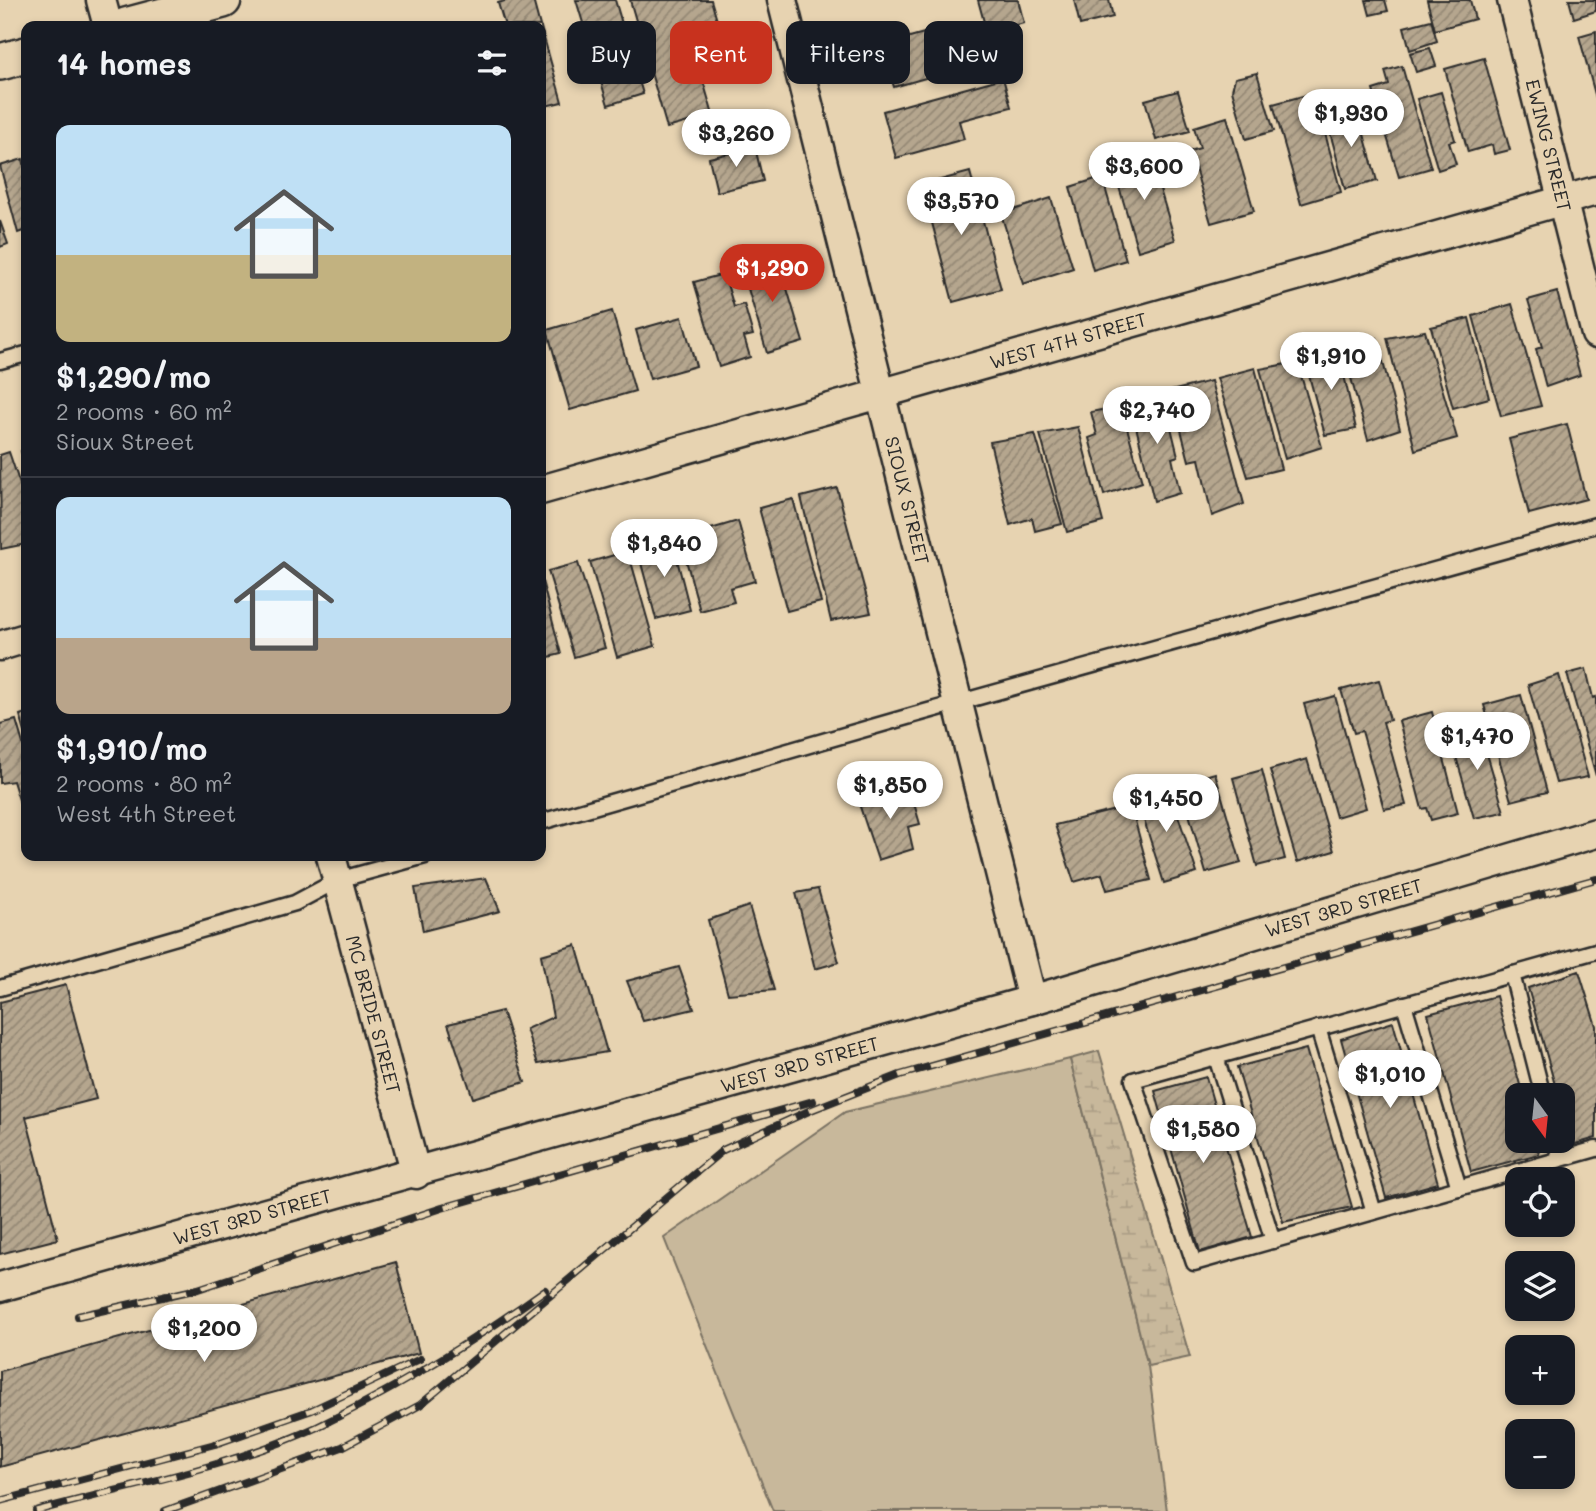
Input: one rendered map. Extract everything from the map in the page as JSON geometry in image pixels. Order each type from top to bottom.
[{"type":"street","points":[[101,0],[106,21]]},
{"type":"street","points":[[145,21],[223,0]]},
{"type":"street","name":"SIOUX STREET","points":[[782,0],[1032,1000]]},
{"type":"street","name":"EWING STREET","points":[[1511,0],[1596,334]]},
{"type":"street","points":[[0,62],[21,56]]},
{"type":"street","name":"WEST 4TH STREET","points":[[546,489],[1596,191]]},
{"type":"street","points":[[0,646],[21,640]]},
{"type":"street","name":"WEST 3RD STREET","points":[[0,1287],[416,1174],[1032,1000],[1596,833]]},
{"type":"street","name":"MC BRIDE STREET","points":[[335,868],[416,1174]]},
{"type":"lane","points":[[0,361],[21,355]]},
{"type":"lane","points":[[546,821],[1596,525]]},
{"type":"lane","points":[[0,988],[295,903],[335,868],[388,861]]},
{"type":"lane","points":[[1595,955],[1512,974],[1133,1080],[1194,1263],[1596,1149]]},
{"type":"lane","points":[[1512,974],[1540,1083]]},
{"type":"lane","points":[[1404,1004],[1459,1188]]},
{"type":"lane","points":[[1318,1028],[1374,1212]]},
{"type":"lane","points":[[1216,1057],[1273,1241]]},
{"type":"lane","points":[[1558,1153],[1560,1160]]},
{"type":"green space","points":[[1099,1051],[1190,1357],[1148,1366],[1070,1059]]},
{"type":"green space","points":[[1070,1059],[1148,1366],[1167,1511],[773,1511],[664,1238],[845,1112]]},
{"type":"building","points":[[508,0],[533,0],[539,21],[503,21],[498,3]]},
{"type":"building","points":[[576,0],[615,0],[621,21],[582,21]]},
{"type":"building","points":[[630,0],[711,0],[717,21],[670,21],[670,84],[704,84],[713,115],[667,128],[654,84],[656,21],[636,21]]},
{"type":"building","points":[[978,0],[1018,0],[1024,23],[1023,21],[984,21]]},
{"type":"building","points":[[1074,0],[1109,0],[1113,17],[1080,25]]},
{"type":"building","points":[[1366,0],[1385,0],[1388,11],[1370,15]]},
{"type":"building","points":[[1427,0],[1470,0],[1475,19],[1435,30]]},
{"type":"building","points":[[1569,0],[1596,0],[1596,11],[1574,18]]},
{"type":"building","points":[[1431,20],[1437,41],[1410,50],[1404,27]]},
{"type":"building","points":[[1596,31],[1596,98],[1579,36]]},
{"type":"building","points":[[924,33],[924,78],[910,82],[910,37]]},
{"type":"building","points":[[546,45],[562,102],[546,106]]},
{"type":"building","points":[[1430,48],[1436,66],[1416,72],[1410,53]]},
{"type":"building","points":[[1484,58],[1510,150],[1494,154],[1492,145],[1468,152],[1445,69]]},
{"type":"building","points":[[1402,66],[1431,168],[1399,177],[1373,90],[1389,85],[1385,71]]},
{"type":"building","points":[[1257,73],[1274,131],[1246,139],[1232,90],[1235,78]]},
{"type":"building","points":[[602,84],[640,84],[643,94],[608,105]]},
{"type":"building","points":[[981,84],[1005,84],[1011,107],[959,121],[964,139],[896,158],[883,111]]},
{"type":"building","points":[[1178,91],[1190,131],[1156,140],[1145,100]]},
{"type":"building","points":[[1441,92],[1455,140],[1449,142],[1456,164],[1438,170],[1417,99]]},
{"type":"building","points":[[1314,93],[1341,192],[1301,204],[1273,104]]},
{"type":"building","points":[[1357,109],[1377,181],[1345,189],[1326,117]]},
{"type":"building","points":[[1227,117],[1254,211],[1211,223],[1190,151],[1200,148],[1194,127]]},
{"type":"building","points":[[755,147],[763,181],[717,192],[709,158]]},
{"type":"building","points":[[1149,152],[1175,240],[1138,251],[1112,163]]},
{"type":"building","points":[[21,160],[21,232],[18,233],[0,166]]},
{"type":"building","points":[[970,172],[1001,289],[953,302],[922,185]]},
{"type":"building","points":[[1102,177],[1126,260],[1093,270],[1070,187]]},
{"type":"building","points":[[1051,198],[1073,268],[1023,284],[1001,214]]},
{"type":"building","points":[[0,221],[8,244],[0,247]]},
{"type":"building","points":[[777,255],[803,342],[767,353],[741,265]]},
{"type":"building","points":[[724,274],[734,307],[744,304],[753,335],[744,337],[750,357],[719,367],[694,282]]},
{"type":"building","points":[[1557,292],[1580,375],[1546,387],[1536,349],[1542,347],[1528,300]]},
{"type":"building","points":[[1512,304],[1541,406],[1501,416],[1473,316]]},
{"type":"building","points":[[612,311],[635,391],[570,410],[547,330]]},
{"type":"building","points":[[682,317],[696,366],[650,379],[636,330]]},
{"type":"building","points":[[1469,318],[1489,398],[1453,408],[1431,327]]},
{"type":"building","points":[[1425,331],[1457,438],[1415,450],[1387,338]]},
{"type":"building","points":[[1377,338],[1400,429],[1368,440],[1343,349]]},
{"type":"building","points":[[1338,348],[1356,429],[1325,435],[1304,357]]},
{"type":"building","points":[[1297,362],[1322,447],[1285,459],[1260,369]]},
{"type":"building","points":[[1255,368],[1281,469],[1248,477],[1217,378]]},
{"type":"building","points":[[1211,381],[1244,504],[1212,516],[1199,459],[1189,461],[1171,391]]},
{"type":"building","points":[[1163,395],[1178,456],[1172,458],[1180,493],[1154,501],[1131,406]]},
{"type":"building","points":[[1121,406],[1142,482],[1104,495],[1089,438],[1097,435],[1091,412]]},
{"type":"building","points":[[1567,424],[1586,499],[1529,514],[1509,439]]},
{"type":"building","points":[[1078,427],[1103,522],[1067,532],[1040,434]]},
{"type":"building","points":[[1035,434],[1062,524],[1035,531],[1032,518],[1010,525],[990,442]]},
{"type":"building","points":[[9,452],[21,487],[21,545],[1,549],[0,455]]},
{"type":"building","points":[[837,488],[871,613],[831,621],[801,497]]},
{"type":"building","points":[[793,499],[821,602],[787,611],[759,508]]},
{"type":"building","points":[[738,521],[755,581],[730,588],[734,602],[700,611],[680,538]]},
{"type":"building","points":[[672,540],[690,610],[656,619],[637,548]]},
{"type":"building","points":[[628,551],[655,646],[617,657],[590,562]]},
{"type":"building","points":[[578,563],[605,648],[574,657],[548,571]]},
{"type":"building","points":[[546,596],[561,654],[546,658]]},
{"type":"building","points":[[1586,669],[1593,698],[1596,697],[1596,776],[1567,674]]},
{"type":"building","points":[[1559,675],[1588,777],[1556,783],[1528,685]]},
{"type":"building","points":[[1379,680],[1390,720],[1383,722],[1406,805],[1384,809],[1362,731],[1354,733],[1341,690]]},
{"type":"building","points":[[1521,695],[1547,792],[1511,801],[1484,705]]},
{"type":"building","points":[[1335,696],[1366,808],[1336,817],[1304,704]]},
{"type":"building","points":[[1432,712],[1458,813],[1431,820],[1427,808],[1422,809],[1399,721]]},
{"type":"building","points":[[16,720],[21,737],[21,806],[13,781],[0,783],[0,724]]},
{"type":"building","points":[[1479,726],[1504,812],[1474,818],[1449,733]]},
{"type":"building","points":[[1307,759],[1334,851],[1297,862],[1270,770]]},
{"type":"building","points":[[1262,770],[1285,859],[1257,866],[1233,778]]},
{"type":"building","points":[[1215,773],[1241,863],[1206,873],[1180,783]]},
{"type":"building","points":[[1168,785],[1197,873],[1164,883],[1136,795]]},
{"type":"building","points":[[909,786],[920,824],[908,827],[913,849],[878,860],[858,801]]},
{"type":"building","points":[[1131,806],[1151,880],[1107,890],[1102,874],[1074,882],[1055,825]]},
{"type":"building","points":[[486,878],[500,911],[423,931],[415,888]]},
{"type":"building","points":[[818,889],[839,962],[815,969],[796,893]]},
{"type":"building","points":[[749,906],[774,990],[728,994],[708,920]]},
{"type":"building","points":[[576,945],[607,1052],[538,1064],[526,1029],[553,1017],[541,955]]},
{"type":"building","points":[[679,967],[694,1009],[643,1021],[627,981]]},
{"type":"building","points":[[1579,971],[1596,1026],[1596,1138],[1575,1144],[1575,1083],[1554,1083],[1528,988]]},
{"type":"building","points":[[66,985],[96,1099],[26,1117],[58,1239],[0,1254],[0,1002]]},
{"type":"building","points":[[1496,996],[1519,1083],[1505,1083],[1505,1153],[1539,1154],[1471,1172],[1428,1014]]},
{"type":"building","points":[[502,1011],[525,1082],[473,1098],[448,1024]]},
{"type":"building","points":[[1393,1022],[1438,1183],[1386,1198],[1341,1039]]},
{"type":"building","points":[[1306,1049],[1352,1207],[1283,1222],[1237,1067]]},
{"type":"building","points":[[1206,1077],[1252,1237],[1200,1252],[1155,1091]]},
{"type":"building","points":[[396,1262],[419,1353],[0,1467],[0,1371]]},
{"type":"railway","points":[[165,1511],[342,1447],[420,1405],[723,1150],[811,1110],[900,1075],[1596,879]]},
{"type":"railway","points":[[78,1316],[198,1289],[442,1208],[813,1101]]},
{"type":"railway","points":[[36,1511],[215,1465],[317,1427],[434,1363],[545,1290]]},
{"type":"railway","points":[[0,1501],[215,1444],[312,1410],[420,1359]]}]
